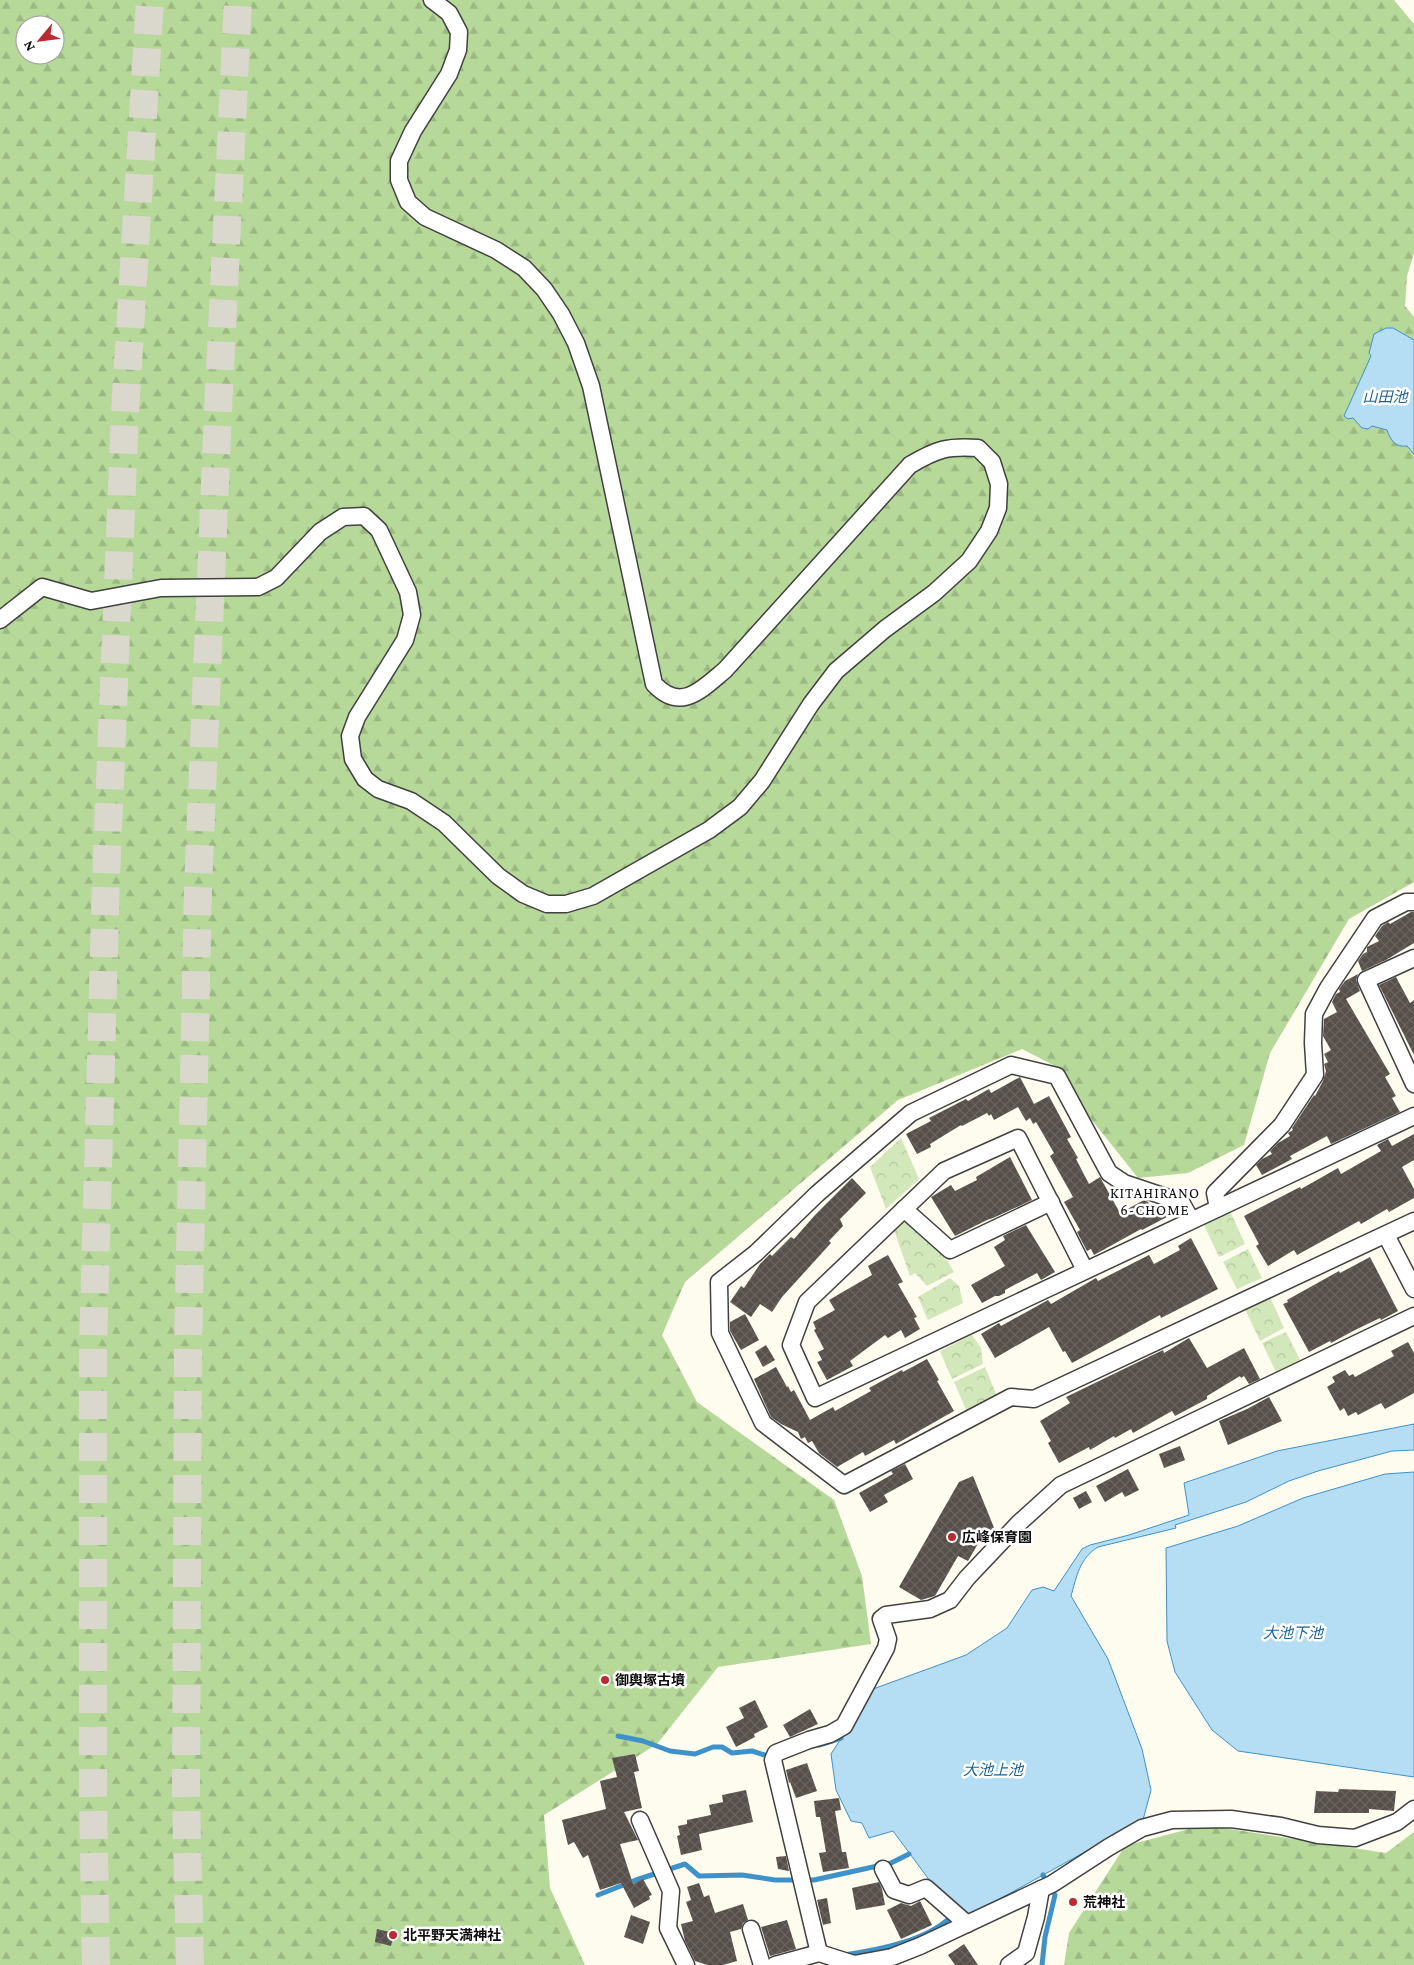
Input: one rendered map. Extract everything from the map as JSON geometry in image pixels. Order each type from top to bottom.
[{"type":"street","points":[[0,620],[42,587],[91,601],[161,588],[258,587],[276,578],[320,532],[343,517],[364,516],[379,530],[408,592],[412,615],[405,640],[356,717],[350,736],[353,759],[365,779],[378,789],[410,801],[444,822],[498,876],[523,894],[547,904],[566,904],[593,896],[708,830],[740,806],[762,781],[811,704],[836,671],[885,629],[934,593],[969,561],[989,531],[998,508],[999,484],[992,462],[978,448],[955,446],[932,452],[910,465],[725,670],[696,694],[682,698],[664,694],[654,684],[591,386],[576,342],[561,314],[544,289],[524,268],[496,250],[425,217],[408,202],[399,180],[399,160],[413,131],[449,74],[458,50],[459,32],[449,12],[432,0]]},
{"type":"street","points":[[1218,1208],[1215,1193],[1282,1125],[1315,1075],[1314,1014],[1328,988],[1375,918],[1406,902],[1414,902]]},
{"type":"street","points":[[1414,958],[1366,980],[1414,1084]]},
{"type":"street","points":[[1191,1220],[1181,1202],[1124,1184],[1109,1173],[1057,1076],[1011,1065],[911,1113],[817,1194],[756,1253],[719,1282],[720,1333],[763,1423],[844,1485],[1011,1397],[1034,1399],[1414,1221]]},
{"type":"street","points":[[1085,1270],[1018,1138],[944,1171],[807,1302],[791,1345],[815,1398],[1414,1116]]},
{"type":"street","points":[[904,1209],[950,1250],[1051,1202]]},
{"type":"street","points":[[1386,1235],[1414,1289]]},
{"type":"street","points":[[819,1953],[773,1760],[776,1753],[830,1734],[844,1726],[886,1648],[888,1639],[881,1620],[886,1615],[930,1609],[950,1600],[967,1578],[1019,1523],[1061,1485],[1414,1316]]},
{"type":"street","points":[[775,1965],[819,1953],[853,1964],[892,1957],[1041,1889],[1109,1846],[1142,1828],[1172,1820],[1231,1819],[1281,1826],[1318,1835],[1355,1838],[1397,1822],[1414,1809]]},
{"type":"street","points":[[640,1820],[671,1891],[668,1928],[686,1965]]},
{"type":"street","points":[[883,1869],[894,1890],[909,1894],[926,1888],[967,1924]]},
{"type":"street","points":[[1009,1965],[1026,1953],[1036,1917],[1041,1889]]},
{"type":"street","points":[[752,1929],[762,1965]]},
{"type":"green space","points":[[0,0],[1394,0],[1414,24],[1414,253],[1407,276],[1405,306],[1414,317],[1414,882],[1349,919],[1270,1053],[1244,1145],[1188,1173],[1138,1178],[1091,1119],[1053,1065],[1022,1049],[898,1100],[685,1282],[662,1335],[697,1402],[834,1500],[862,1576],[871,1644],[718,1667],[657,1744],[544,1815],[550,1888],[585,1965],[0,1965]]},
{"type":"green space","points":[[901,1138],[919,1179],[886,1209],[870,1167]]},
{"type":"green space","points":[[1230,1211],[1245,1244],[1219,1257],[1204,1225]]},
{"type":"green space","points":[[904,1221],[914,1222],[948,1262],[954,1272],[927,1286],[915,1273],[910,1276],[894,1230]]},
{"type":"green space","points":[[1248,1249],[1262,1278],[1237,1289],[1223,1262]]},
{"type":"green space","points":[[950,1278],[959,1286],[963,1303],[928,1320],[918,1297]]},
{"type":"green space","points":[[1270,1297],[1284,1328],[1260,1341],[1245,1309]]},
{"type":"green space","points":[[1286,1332],[1300,1360],[1276,1372],[1262,1343]]},
{"type":"green space","points":[[972,1335],[981,1348],[983,1364],[952,1379],[940,1351]]},
{"type":"green space","points":[[985,1367],[997,1396],[967,1412],[954,1382]]},
{"type":"green space","points":[[1204,1825],[1386,1853],[1414,1832],[1414,1965],[1064,1965],[1069,1933],[1125,1846]]},
{"type":"water","name":"山田池","points":[[1386,328],[1393,328],[1414,340],[1414,454],[1407,446],[1396,444],[1387,430],[1372,426],[1368,429],[1362,428],[1353,418],[1348,419],[1344,416],[1371,356],[1369,353],[1374,334]]},
{"type":"water","name":"大池上池","points":[[1414,1424],[1414,1450],[1392,1451],[1318,1471],[1289,1481],[1246,1502],[1175,1525],[1176,1528],[1098,1547],[1087,1557],[1077,1575],[1071,1596],[1108,1659],[1142,1749],[1151,1790],[1143,1820],[967,1917],[930,1881],[893,1831],[869,1838],[862,1823],[851,1821],[836,1790],[831,1754],[873,1689],[966,1655],[1007,1628],[1032,1590],[1043,1587],[1054,1591],[1082,1549],[1189,1515],[1184,1483],[1277,1451]]},
{"type":"water","name":"大池下池","points":[[1414,1472],[1414,1777],[1238,1751],[1212,1730],[1175,1672],[1167,1641],[1166,1548],[1238,1526],[1303,1498],[1385,1474]]},
{"type":"building","points":[[1414,912],[1414,943],[1386,960],[1362,971],[1358,961],[1367,952],[1367,947],[1379,941],[1375,936],[1382,926],[1388,922],[1390,924]]},
{"type":"building","points":[[1358,974],[1356,980],[1360,991],[1346,999],[1390,1074],[1385,1077],[1396,1096],[1392,1098],[1400,1112],[1331,1144],[1327,1136],[1290,1156],[1292,1159],[1262,1175],[1256,1165],[1262,1159],[1272,1154],[1270,1151],[1278,1143],[1290,1136],[1288,1133],[1293,1130],[1292,1128],[1315,1096],[1323,1081],[1326,1071],[1324,1064],[1328,1062],[1324,1054],[1331,1050],[1323,1036],[1324,1019],[1337,1012],[1332,1002],[1336,994],[1340,992],[1339,989],[1345,981]]},
{"type":"building","points":[[1396,977],[1410,1003],[1414,1000],[1414,1055],[1379,985]]},
{"type":"building","points":[[1020,1077],[1034,1104],[1049,1096],[1071,1137],[1067,1139],[1078,1158],[1076,1159],[1089,1184],[1100,1177],[1120,1213],[1144,1200],[1148,1202],[1152,1209],[1158,1205],[1161,1206],[1167,1217],[1094,1255],[1091,1249],[1087,1251],[1077,1232],[1080,1230],[1064,1202],[1073,1197],[1050,1156],[1054,1153],[1036,1122],[1033,1124],[1030,1118],[1026,1121],[1018,1107],[994,1120],[991,1114],[989,1116],[987,1113],[961,1125],[930,1144],[931,1147],[917,1154],[906,1134],[931,1121],[929,1118],[966,1099],[968,1101],[989,1089],[991,1093]]},
{"type":"building","points":[[1414,1134],[1414,1160],[1402,1167],[1414,1189],[1414,1198],[1389,1212],[1387,1209],[1361,1224],[1359,1221],[1297,1255],[1294,1250],[1268,1266],[1256,1246],[1259,1244],[1244,1216],[1300,1187],[1301,1189],[1338,1168],[1341,1174],[1381,1151],[1377,1145],[1388,1139],[1392,1146]]},
{"type":"building","points":[[1010,1157],[1032,1200],[955,1236],[931,1197],[951,1185],[955,1191],[977,1180],[976,1177]]},
{"type":"building","points":[[852,1178],[866,1193],[840,1219],[843,1226],[829,1241],[831,1243],[782,1297],[772,1312],[760,1304],[751,1317],[730,1302],[741,1286],[744,1288],[760,1264],[770,1254],[772,1256],[791,1237],[794,1239]]},
{"type":"building","points":[[1026,1225],[1055,1272],[1041,1280],[1037,1273],[1005,1290],[1005,1293],[982,1303],[971,1285],[1005,1266],[994,1247],[1005,1240],[1003,1236]]},
{"type":"building","points":[[1191,1238],[1218,1289],[1161,1318],[1160,1315],[1072,1363],[1065,1351],[1063,1352],[1049,1327],[995,1358],[981,1334],[999,1323],[1001,1326],[1048,1300],[1051,1304],[1096,1278],[1098,1281],[1149,1255],[1154,1264],[1180,1250],[1178,1246]]},
{"type":"building","points":[[888,1255],[903,1282],[898,1284],[917,1317],[914,1318],[920,1329],[905,1338],[901,1330],[888,1338],[885,1335],[850,1361],[853,1366],[827,1380],[817,1362],[822,1360],[818,1352],[824,1349],[814,1330],[816,1329],[813,1322],[835,1310],[829,1300],[872,1275],[868,1266]]},
{"type":"building","points":[[1370,1257],[1398,1311],[1309,1352],[1283,1304],[1339,1271],[1340,1273]]},
{"type":"building","points":[[745,1314],[759,1340],[741,1350],[730,1331],[730,1322]]},
{"type":"building","points":[[1189,1338],[1207,1368],[1244,1348],[1260,1379],[1249,1384],[1244,1376],[1241,1378],[1240,1376],[1207,1396],[1207,1399],[1175,1416],[1172,1411],[1133,1433],[1131,1429],[1115,1438],[1114,1436],[1090,1450],[1089,1447],[1059,1463],[1048,1443],[1051,1441],[1040,1421],[1070,1403],[1066,1397],[1163,1350],[1164,1353]]},
{"type":"building","points":[[1408,1342],[1414,1353],[1414,1393],[1385,1409],[1381,1403],[1358,1415],[1356,1412],[1348,1416],[1344,1408],[1340,1411],[1327,1387],[1335,1382],[1332,1377],[1345,1370],[1349,1376],[1353,1374],[1355,1377],[1394,1356],[1391,1351]]},
{"type":"building","points":[[766,1345],[775,1360],[763,1367],[755,1352]]},
{"type":"building","points":[[927,1359],[954,1411],[896,1444],[894,1440],[865,1456],[863,1452],[837,1467],[819,1453],[812,1441],[808,1443],[805,1437],[801,1439],[798,1432],[771,1417],[754,1379],[776,1367],[787,1387],[791,1392],[794,1390],[810,1420],[833,1407],[835,1411],[871,1391],[869,1388]]},
{"type":"building","points":[[1269,1397],[1282,1421],[1228,1445],[1219,1421]]},
{"type":"building","points":[[1180,1446],[1185,1460],[1164,1468],[1159,1454]]},
{"type":"building","points":[[905,1464],[913,1479],[884,1495],[888,1502],[870,1512],[859,1493],[893,1474],[891,1471]]},
{"type":"building","points":[[1128,1469],[1139,1490],[1125,1497],[1122,1492],[1105,1502],[1096,1486]]},
{"type":"building","points":[[973,1476],[995,1530],[983,1535],[968,1561],[958,1556],[935,1596],[921,1600],[899,1587],[959,1482]]},
{"type":"building","points":[[1086,1491],[1092,1502],[1079,1509],[1073,1498]]},
{"type":"building","points":[[755,1700],[768,1727],[754,1734],[755,1737],[736,1747],[726,1727],[744,1718],[739,1708]]},
{"type":"building","points":[[810,1709],[818,1724],[790,1737],[783,1725]]},
{"type":"building","points":[[635,1754],[639,1771],[634,1772],[642,1808],[624,1812],[638,1840],[620,1844],[633,1884],[643,1879],[652,1895],[649,1896],[650,1899],[634,1908],[621,1883],[600,1890],[588,1855],[583,1858],[574,1842],[568,1845],[562,1820],[606,1809],[600,1781],[617,1777],[612,1758]]},
{"type":"building","points":[[807,1763],[817,1791],[796,1798],[789,1783],[786,1770]]},
{"type":"building","points":[[1339,1789],[1396,1791],[1394,1811],[1369,1809],[1369,1813],[1314,1813],[1316,1791],[1338,1792]]},
{"type":"building","points":[[746,1790],[753,1822],[699,1834],[702,1850],[681,1855],[677,1836],[680,1835],[678,1826],[687,1824],[687,1820],[711,1815],[709,1805],[723,1802],[722,1795]]},
{"type":"building","points":[[839,1798],[841,1810],[835,1811],[842,1852],[846,1852],[849,1868],[823,1872],[819,1853],[826,1852],[820,1817],[816,1817],[814,1801]]},
{"type":"building","points":[[786,1856],[789,1871],[778,1869],[776,1857]]},
{"type":"building","points":[[879,1882],[885,1905],[856,1910],[852,1888]]},
{"type":"building","points":[[699,1883],[704,1897],[709,1895],[715,1913],[743,1904],[748,1920],[743,1923],[741,1929],[730,1932],[737,1961],[723,1965],[707,1965],[695,1961],[685,1941],[681,1924],[693,1921],[686,1902],[691,1900],[687,1887]]},
{"type":"building","points":[[827,1898],[831,1923],[823,1925],[817,1900]]},
{"type":"building","points":[[920,1901],[932,1925],[901,1939],[887,1910],[901,1903],[911,1906]]},
{"type":"building","points":[[631,1915],[650,1922],[643,1944],[624,1937]]},
{"type":"building","points":[[787,1920],[796,1949],[770,1956],[761,1927]]},
{"type":"building","points":[[377,1929],[394,1933],[391,1946],[375,1942]]},
{"type":"building","points":[[964,1944],[978,1965],[955,1965],[948,1955]]},
{"type":"waterway","points":[[618,1736],[643,1741],[670,1751],[695,1754],[713,1747],[722,1747],[732,1753],[752,1751],[771,1757]]},
{"type":"waterway","points":[[819,1745],[841,1738]]},
{"type":"waterway","points":[[598,1895],[685,1864],[699,1876],[742,1875],[775,1880],[814,1880],[891,1863],[909,1854]]},
{"type":"waterway","points":[[1042,1965],[1045,1937],[1055,1895],[1043,1875]]},
{"type":"waterway","points":[[844,1955],[887,1947],[916,1938],[941,1925],[952,1916]]},
{"type":"tunnel","points":[[96,1965],[93,1797],[93,1348],[106,879],[125,413],[150,0]]},
{"type":"tunnel","points":[[190,1965],[186,1794],[188,1350],[198,888],[238,0]]},
{"type":"place","name":"広峰保育園","points":[[952,1537]]},
{"type":"place","name":"御輿塚古墳","points":[[605,1680]]},
{"type":"place","name":"荒神社","points":[[1073,1902]]},
{"type":"place","name":"北平野天満神社","points":[[393,1935]]},
{"type":"district","name":"KITAHIRANO 6-CHOME","points":[[1155,1202]]}]
